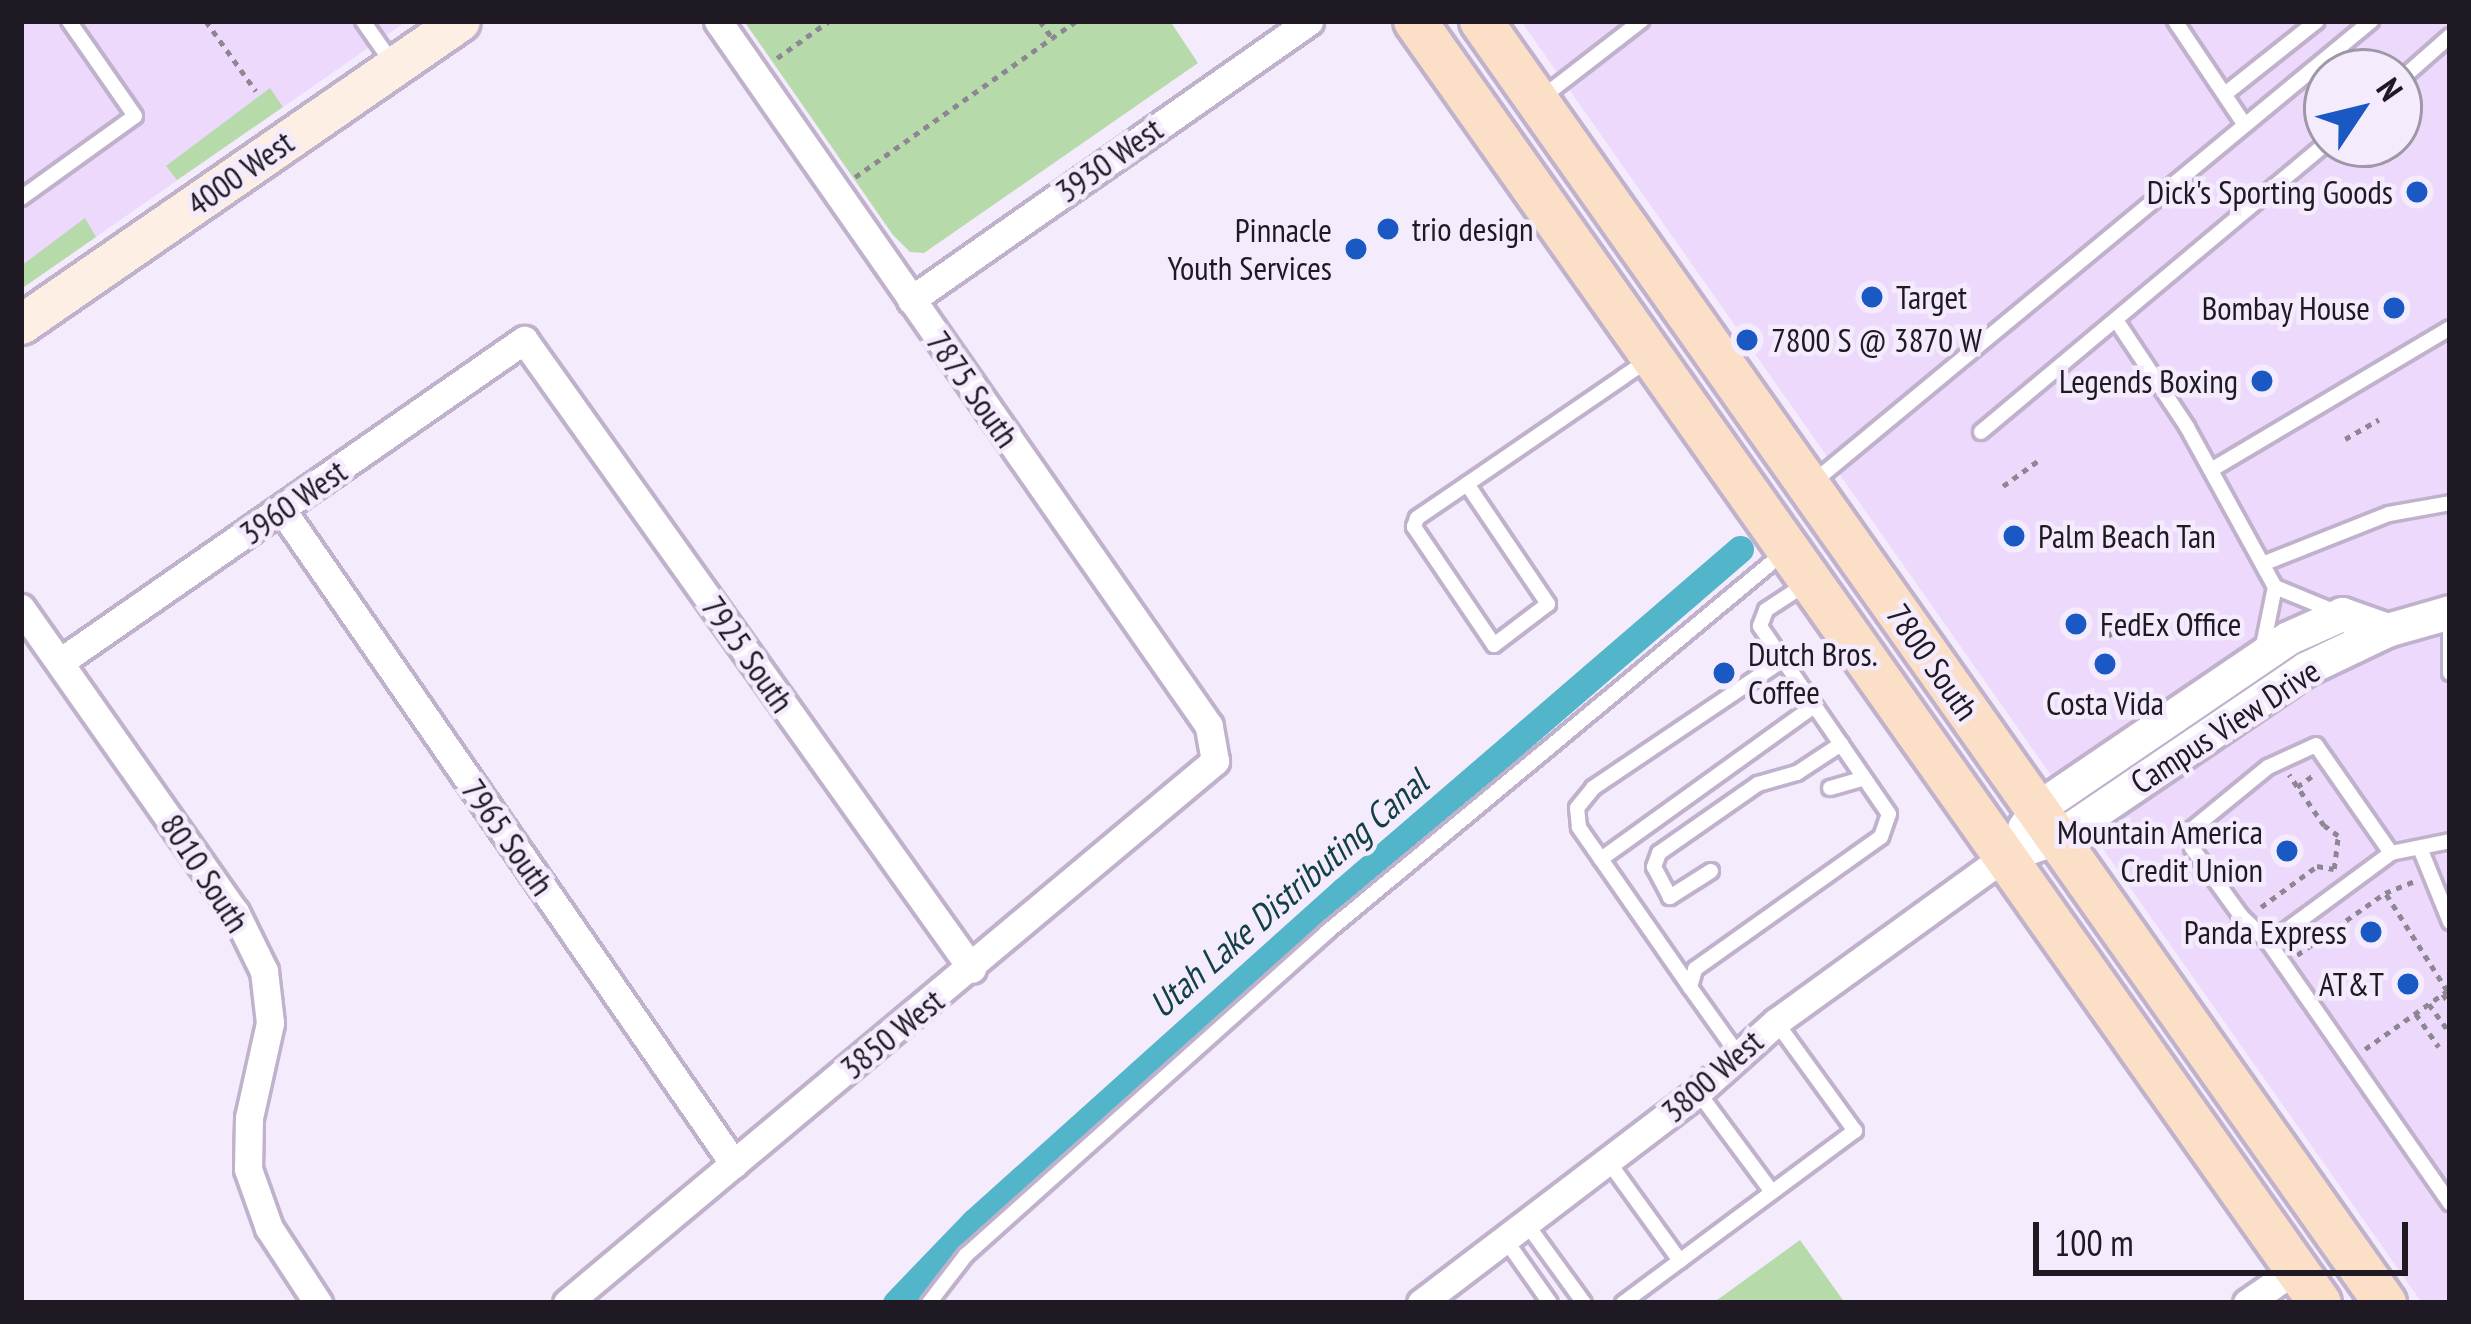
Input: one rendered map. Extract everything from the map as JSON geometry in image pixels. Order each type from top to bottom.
[{"type":"main road","name":"4000 West","points":[[21,324],[460,21]]},
{"type":"main road","name":"7800 South","points":[[1415,21],[2308,1286]]},
{"type":"main road","name":"7800 South","points":[[1480,21],[2385,1303]]},
{"type":"main road","points":[[1654,356],[1670,351],[1687,365],[1751,458],[1785,484],[1808,486]]},
{"type":"street","name":"7875 South","points":[[718,21],[1209,726],[1215,761]]},
{"type":"street","name":"3930 West","points":[[911,300],[1309,21]]},
{"type":"street","name":"3960 West","points":[[60,662],[524,340]]},
{"type":"street","name":"7925 South","points":[[524,340],[972,969]]},
{"type":"street","name":"7965 South","points":[[282,510],[734,1164]]},
{"type":"street","name":"8010 South","points":[[21,608],[236,912],[264,971],[270,1023],[248,1118],[248,1169],[268,1228],[318,1303]]},
{"type":"street","name":"Campus View Drive","points":[[2007,855],[2048,823],[2253,701],[2387,631],[2450,612]]},
{"type":"street","points":[[2048,823],[2260,654],[2342,614],[2387,631]]},
{"type":"street","name":"3850 West","points":[[567,1303],[972,969],[1215,761]]},
{"type":"street","name":"3800 West","points":[[1421,1303],[1698,1092],[1776,1022],[2007,855]]},
{"type":"street","points":[[2247,1303],[2308,1286]]},
{"type":"lane","points":[[21,198],[135,116],[69,21]]},
{"type":"lane","points":[[363,21],[394,66]]},
{"type":"lane","points":[[1537,101],[1640,21]]},
{"type":"lane","points":[[2175,21],[2246,125]]},
{"type":"lane","points":[[2224,94],[2317,21]]},
{"type":"lane","points":[[1808,486],[2372,21]]},
{"type":"lane","points":[[2423,60],[2450,36]]},
{"type":"lane","points":[[1982,432],[2303,164]]},
{"type":"lane","points":[[2118,323],[2151,367],[2275,587],[2260,654]]},
{"type":"lane","points":[[2211,470],[2450,328]]},
{"type":"lane","points":[[1467,484],[1548,604],[1494,645],[1414,527],[1417,518],[1654,356]]},
{"type":"lane","points":[[2264,563],[2389,514],[2450,502]]},
{"type":"lane","points":[[1690,988],[1695,970],[1881,837],[1888,814],[1760,626],[1766,610],[1802,563]]},
{"type":"lane","points":[[929,1303],[966,1255],[1327,932],[1802,563]]},
{"type":"lane","points":[[2275,587],[2342,614]]},
{"type":"lane","points":[[2450,630],[2450,674]]},
{"type":"lane","points":[[1737,1053],[1601,859],[1580,826],[1577,808],[1593,788],[1781,661]]},
{"type":"lane","points":[[1601,859],[1814,706]]},
{"type":"lane","points":[[1711,871],[1670,897],[1654,867],[1659,853],[1758,784],[1797,773],[1841,744]]},
{"type":"lane","points":[[2391,854],[2317,745],[2268,767],[2191,830],[2192,848],[2241,916],[2269,943],[2450,1203]]},
{"type":"lane","points":[[1830,788],[1864,778]]},
{"type":"lane","points":[[2269,943],[2391,854],[2450,841]]},
{"type":"lane","points":[[2420,848],[2450,922]]},
{"type":"lane","points":[[1623,1303],[1856,1131],[1776,1022]]},
{"type":"lane","points":[[1698,1092],[1772,1192]]},
{"type":"lane","points":[[1608,1161],[1680,1261]]},
{"type":"lane","points":[[1515,1231],[1550,1303]]},
{"type":"lane","points":[[1515,1231],[1584,1303]]},
{"type":"path","points":[[206,21],[256,92]]},
{"type":"path","points":[[772,61],[829,21]]},
{"type":"path","points":[[1040,21],[1052,38]]},
{"type":"path","points":[[854,178],[1076,21]]},
{"type":"path","points":[[2345,439],[2379,419]]},
{"type":"path","points":[[2003,486],[2038,460]]},
{"type":"path","points":[[2108,636],[2141,610]]},
{"type":"path","points":[[2271,900],[2317,866],[2334,869],[2338,836],[2324,826],[2282,766]]},
{"type":"path","points":[[2296,956],[2385,892],[2428,874]]},
{"type":"path","points":[[2363,1050],[2447,991],[2385,892]]},
{"type":"path","points":[[2443,994],[2450,1004]]},
{"type":"path","points":[[2429,1004],[2450,1034]]},
{"type":"path","points":[[2416,1013],[2439,1047]]},
{"type":"shaded area","points":[[21,21],[407,21],[21,289]]},
{"type":"shaded area","points":[[1521,21],[2450,21],[2450,1303],[2422,1303]]},
{"type":"green space","points":[[744,21],[1170,21],[1198,63],[924,253],[910,252],[893,235]]},
{"type":"green space","points":[[270,88],[283,107],[177,180],[166,166]]},
{"type":"green space","points":[[85,218],[96,237],[21,289],[21,266]]},
{"type":"green space","points":[[1800,1240],[1845,1303],[1713,1303]]},
{"type":"waterway","name":"Utah Lake Distributing Canal","points":[[896,1303],[974,1222],[1343,891],[1740,549]]},
{"type":"place","name":"Dick's Sporting Goods","points":[[2417,192]]},
{"type":"place","name":"trio design","points":[[1388,229]]},
{"type":"place","name":"Pinnacle Youth Services","points":[[1356,249]]},
{"type":"place","name":"Target","points":[[1872,297]]},
{"type":"place","name":"Bombay House","points":[[2394,308]]},
{"type":"place","name":"7800 S @ 3870 W","points":[[1747,340]]},
{"type":"place","name":"Legends Boxing","points":[[2262,381]]},
{"type":"place","name":"Palm Beach Tan","points":[[2014,536]]},
{"type":"place","name":"FedEx Office","points":[[2076,624]]},
{"type":"place","name":"Costa Vida","points":[[2105,664]]},
{"type":"place","name":"Dutch Bros. Coffee","points":[[1724,673]]},
{"type":"place","name":"Mountain America Credit Union","points":[[2287,851]]},
{"type":"place","name":"Panda Express","points":[[2371,932]]},
{"type":"place","name":"AT&T","points":[[2408,984]]}]
